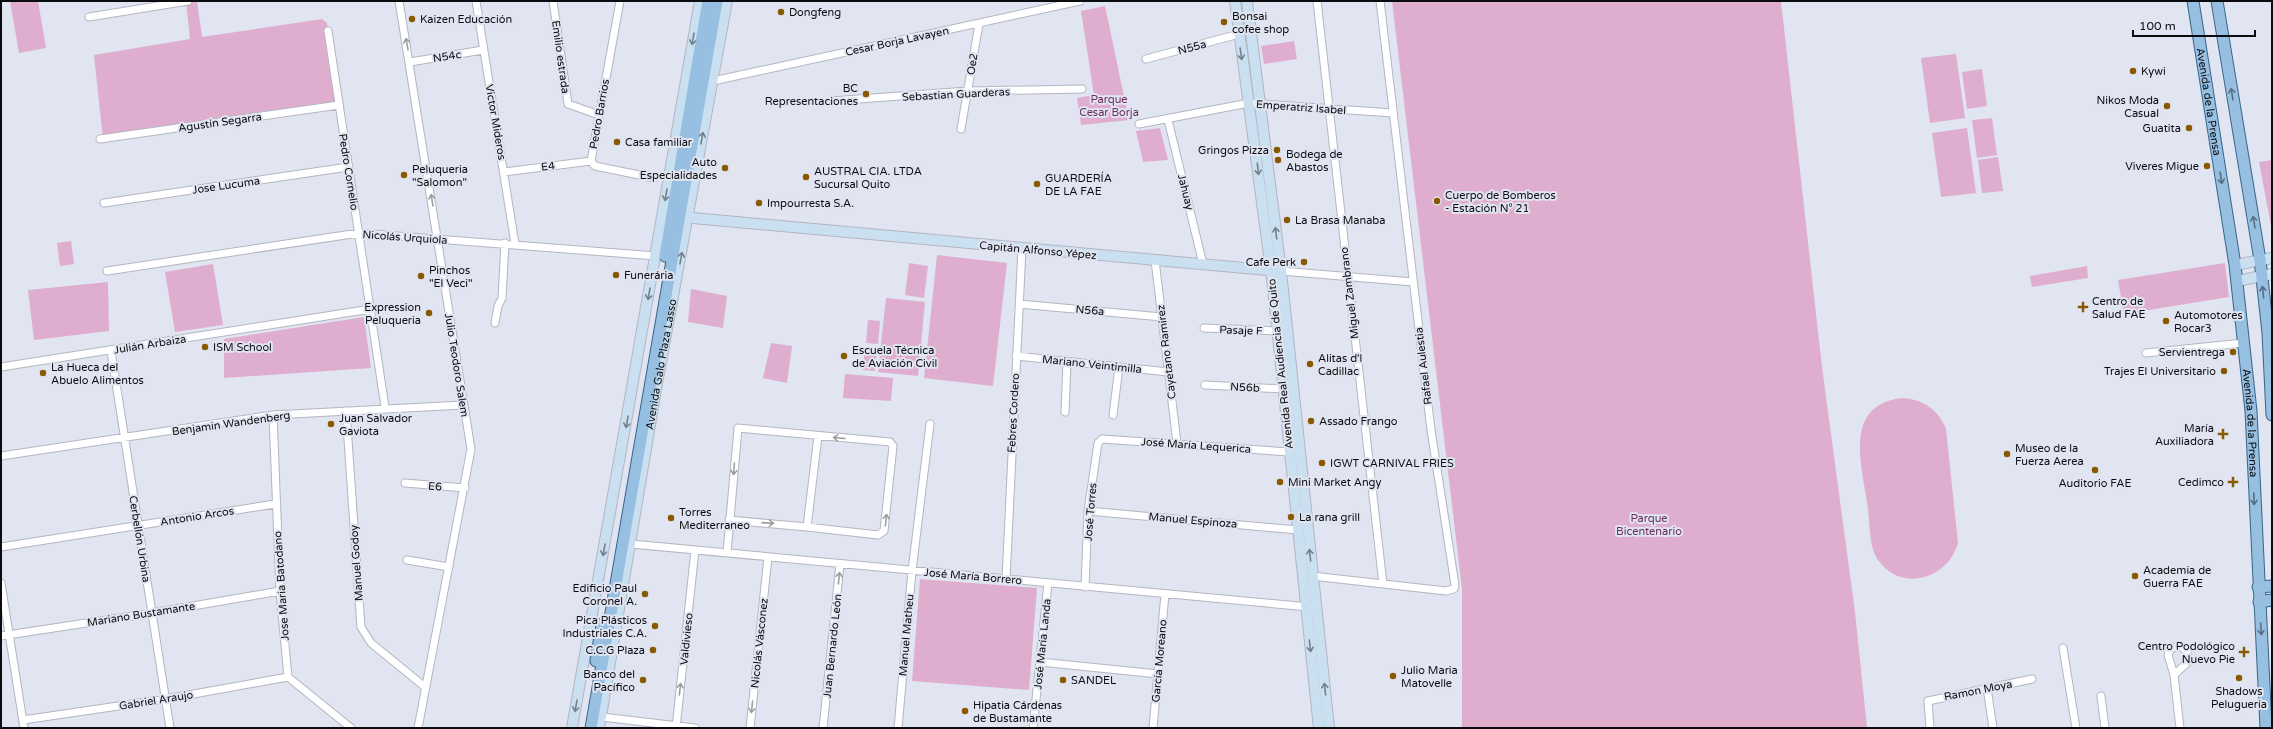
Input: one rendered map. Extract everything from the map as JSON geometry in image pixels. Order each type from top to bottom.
[{"type":"main road","name":"Avenida Galo Plaza Lasso","points":[[600,728],[656,389],[700,1]]},
{"type":"main road","name":"Avenida Galo Plaza Lasso","points":[[591,728],[675,216],[708,1]]},
{"type":"main road","name":"Avenida Galo Plaza Lasso","points":[[583,728],[675,216],[717,1]]},
{"type":"main road","name":"Avenida Galo Plaza Lasso","points":[[572,728],[656,256],[675,216],[713,81],[727,1]]},
{"type":"main road","name":"Avenida Real Audiencia de Quito","points":[[1235,1],[1271,270],[1298,530],[1329,728]]},
{"type":"main road","name":"Avenida Real Audiencia de Quito","points":[[1247,1],[1281,271],[1312,576],[1311,608],[1319,728]]},
{"type":"main road","name":"Avenida de la Prensa","points":[[2193,1],[2235,265],[2251,411],[2258,587],[2266,728]]},
{"type":"main road","name":"Avenida de la Prensa","points":[[2217,1],[2260,260],[2267,275],[2272,415]]},
{"type":"main road","name":"Capitán Alfonso Yépez","points":[[675,216],[1281,271]]},
{"type":"main road","points":[[2235,265],[2272,258]]},
{"type":"main road","points":[[2237,281],[2267,275]]},
{"type":"main road","points":[[2258,587],[2272,586]]},
{"type":"main road","points":[[2259,602],[2272,600]]},
{"type":"street","points":[[89,17],[188,1]]},
{"type":"street","name":"Julio Teodoro Salem","points":[[399,1],[471,449],[418,728]]},
{"type":"street","name":"Victor Mideros","points":[[476,1],[515,244]]},
{"type":"street","name":"Emilio estrada","points":[[553,1],[568,104],[599,115]]},
{"type":"street","name":"Pedro Barrios","points":[[620,1],[591,161],[595,166],[654,178]]},
{"type":"street","name":"Cesar Borja Lavayen","points":[[713,81],[1080,1]]},
{"type":"street","name":"Miguel Zambrano","points":[[1317,1],[1328,110],[1383,584]]},
{"type":"street","name":"Rafael Aulestia","points":[[1312,576],[1446,591],[1454,589],[1455,585],[1431,430],[1380,1]]},
{"type":"street","name":"Oe2","points":[[961,129],[979,24]]},
{"type":"street","name":"Pedro Cornelio","points":[[328,31],[385,407]]},
{"type":"street","name":"N55a","points":[[1146,59],[1239,34]]},
{"type":"street","name":"N54c","points":[[410,62],[484,50]]},
{"type":"street","name":"Sebastian Guarderas","points":[[831,101],[968,92],[1082,89]]},
{"type":"street","name":"Emperatriz Isabel","points":[[1139,124],[1168,120],[1249,103],[1328,110],[1393,113]]},
{"type":"street","name":"Agustín Segarra","points":[[100,139],[339,105]]},
{"type":"street","name":"Jahuay","points":[[1168,120],[1203,264]]},
{"type":"street","name":"E4","points":[[504,172],[591,161]]},
{"type":"street","name":"Jose Lucuma","points":[[104,203],[348,167]]},
{"type":"street","name":"Nicolás Urquiola","points":[[107,271],[359,233],[506,243],[656,256]]},
{"type":"street","points":[[495,323],[498,306],[502,298],[506,243]]},
{"type":"street","name":"Febres Cordero","points":[[1006,579],[1022,248]]},
{"type":"street","name":"Cayetano Ramírez","points":[[1156,260],[1177,443]]},
{"type":"street","name":"Capitán Alfonso Yépez","points":[[1281,271],[1414,282]]},
{"type":"street","name":"N56a","points":[[1019,304],[1162,317]]},
{"type":"street","name":"Julián Arbaiza","points":[[1,367],[111,351],[371,309]]},
{"type":"street","name":"Pasaje F","points":[[1204,328],[1277,331]]},
{"type":"street","points":[[2146,352],[2243,343]]},
{"type":"street","name":"Cerbellón Urbina","points":[[111,351],[170,728]]},
{"type":"street","name":"Mariano Veintimilla","points":[[1016,356],[1168,372]]},
{"type":"street","points":[[1064,412],[1067,362]]},
{"type":"street","points":[[1113,415],[1119,367]]},
{"type":"street","name":"N56b","points":[[1206,385],[1284,389]]},
{"type":"street","name":"Benjamin Wandenberg","points":[[1,456],[124,439],[273,415],[346,411],[385,407],[463,404]]},
{"type":"street","name":"Manuel Godoy","points":[[346,411],[361,627],[371,643],[425,687]]},
{"type":"street","name":"Jose Maria Batodano","points":[[273,415],[275,504],[280,591],[288,677]]},
{"type":"street","name":"Manuel Matheu","points":[[898,728],[912,571],[930,424]]},
{"type":"street","points":[[728,553],[729,520],[738,428],[892,444],[884,531],[878,535],[807,526],[729,520]]},
{"type":"street","points":[[807,526],[818,436]]},
{"type":"street","name":"José María Lequerica","points":[[1102,439],[1177,443],[1289,452]]},
{"type":"street","name":"José Torres","points":[[1085,587],[1088,511],[1098,443],[1102,439]]},
{"type":"street","name":"E6","points":[[405,483],[464,488]]},
{"type":"street","name":"Antonio Arcos","points":[[1,547],[275,504]]},
{"type":"street","name":"Manuel Espinoza","points":[[1088,511],[1298,530]]},
{"type":"street","name":"José María Borrero","points":[[631,544],[1311,608]]},
{"type":"street","name":"Valdivieso","points":[[676,727],[696,550]]},
{"type":"street","name":"Nicolás Vásconez","points":[[750,728],[768,557]]},
{"type":"street","points":[[407,560],[449,567]]},
{"type":"street","name":"Juan Bernardo León","points":[[823,728],[840,564]]},
{"type":"street","points":[[1,583],[5,635],[24,728]]},
{"type":"street","name":"José María Landa","points":[[1032,728],[1048,583]]},
{"type":"street","name":"Mariano Bustamante","points":[[5,635],[152,613],[280,591]]},
{"type":"street","name":"García Moreano","points":[[1153,728],[1165,594]]},
{"type":"street","points":[[2063,648],[2076,728]]},
{"type":"street","points":[[1040,662],[1158,674]]},
{"type":"street","points":[[2174,675],[2180,728]]},
{"type":"street","points":[[288,677],[351,728]]},
{"type":"street","name":"Gabriel Araujo","points":[[23,720],[166,699],[288,677]]},
{"type":"street","name":"Ramon Moya","points":[[1930,728],[1927,704],[1931,699],[2032,679]]},
{"type":"street","points":[[1987,688],[1993,728]]},
{"type":"street","points":[[2102,696],[2105,728]]},
{"type":"street","points":[[602,716],[676,727],[695,728]]},
{"type":"green space","points":[[10,1],[38,1],[46,48],[19,53]]},
{"type":"green space","points":[[186,1],[197,1],[202,37],[322,19],[327,23],[339,105],[103,139],[94,55],[190,39]]},
{"type":"green space","name":"Parque Bicentenario","points":[[1392,1],[1781,1],[1822,367],[1855,612],[1867,728],[1462,728],[1462,589]]},
{"type":"green space","name":"Parque Cesar Borja","points":[[1105,6],[1129,120],[1081,125],[1077,98],[1094,95],[1081,11]]},
{"type":"green space","points":[[1294,41],[1297,59],[1264,64],[1261,46]]},
{"type":"green space","points":[[1956,54],[1965,118],[1930,123],[1921,58]]},
{"type":"green space","points":[[1982,69],[1987,106],[1967,109],[1962,72]]},
{"type":"green space","points":[[1992,118],[1997,155],[1977,158],[1972,120]]},
{"type":"green space","points":[[1160,128],[1168,160],[1143,162],[1136,131]]},
{"type":"green space","points":[[1967,128],[1976,193],[1941,197],[1932,133]]},
{"type":"green space","points":[[1998,157],[2003,191],[1982,193],[1978,160]]},
{"type":"green space","points":[[2272,160],[2272,231],[2259,162]]},
{"type":"green space","points":[[71,241],[74,264],[60,266],[57,243]]},
{"type":"green space","points":[[937,255],[1007,263],[993,386],[924,378]]},
{"type":"green space","points":[[909,263],[928,266],[924,298],[905,295]]},
{"type":"green space","points":[[2225,263],[2229,297],[2124,314],[2118,280]]},
{"type":"green space","points":[[213,264],[223,325],[175,332],[165,272]]},
{"type":"green space","points":[[2087,266],[2088,278],[2032,287],[2030,276]]},
{"type":"green space","points":[[108,282],[109,331],[34,340],[28,290]]},
{"type":"green space","points":[[691,289],[727,296],[723,328],[688,322]]},
{"type":"green space","points":[[886,298],[925,302],[918,376],[878,372]]},
{"type":"green space","points":[[364,317],[371,368],[224,378],[224,339]]},
{"type":"green space","points":[[868,320],[880,321],[878,344],[866,343]]},
{"type":"green space","points":[[771,343],[792,346],[787,383],[763,378]]},
{"type":"green space","points":[[865,347],[877,348],[875,371],[863,370]]},
{"type":"green space","points":[[845,374],[893,378],[891,401],[843,398]]},
{"type":"green space","points":[[1901,398],[1916,400],[1929,406],[1939,416],[1946,429],[1958,543],[1953,555],[1945,565],[1934,573],[1911,579],[1899,576],[1888,570],[1875,555],[1871,542],[1868,509],[1860,458],[1860,442],[1863,426],[1870,413],[1882,403]]},
{"type":"green space","points":[[920,579],[1037,588],[1029,690],[912,681]]},
{"type":"place","name":"Dongfeng","points":[[781,12]]},
{"type":"place","name":"Kaizen Educación","points":[[412,19]]},
{"type":"place","name":"Bonsai cofee shop","points":[[1224,22]]},
{"type":"place","name":"Kywi","points":[[2133,71]]},
{"type":"place","name":"BC Representaciones","points":[[866,94]]},
{"type":"place","name":"Nikos Moda Casual","points":[[2167,106]]},
{"type":"place","name":"Guatita","points":[[2189,128]]},
{"type":"place","name":"Casa familiar","points":[[617,142]]},
{"type":"place","name":"Gringos Pizza","points":[[1277,150]]},
{"type":"place","name":"Bodega de Abastos","points":[[1278,160]]},
{"type":"place","name":"Viveres Migue","points":[[2207,166]]},
{"type":"place","name":"Auto Especialidades","points":[[725,168]]},
{"type":"place","name":"Peluqueria \"Salomon\"","points":[[404,175]]},
{"type":"place","name":"AUSTRAL CIA. LTDA Sucursal Quito","points":[[806,177]]},
{"type":"place","name":"GUARDERÍA DE LA FAE","points":[[1037,184]]},
{"type":"place","name":"Cuerpo de Bomberos - Estación N° 21","points":[[1437,201]]},
{"type":"place","name":"Impourresta S.A.","points":[[759,203]]},
{"type":"place","name":"La Brasa Manaba","points":[[1287,220]]},
{"type":"place","name":"Cafe Perk","points":[[1304,262]]},
{"type":"place","name":"Funerária","points":[[616,275]]},
{"type":"place","name":"Pinchos \"El Veci\"","points":[[421,276]]},
{"type":"place","name":"Centro de Salud FAE","points":[[2083,307]]},
{"type":"place","name":"Expression Peluqueria","points":[[429,313]]},
{"type":"place","name":"Automotores Rocar3","points":[[2166,321]]},
{"type":"place","name":"ISM School","points":[[205,347]]},
{"type":"place","name":"Servientrega","points":[[2233,352]]},
{"type":"place","name":"Escuela Técnica de Aviación Civil","points":[[844,356]]},
{"type":"place","name":"Alitas d'l Cadillac","points":[[1310,364]]},
{"type":"place","name":"Trajes El Universitario","points":[[2224,371]]},
{"type":"place","name":"La Hueca del Abuelo Alimentos","points":[[43,373]]},
{"type":"place","name":"Assado Frango","points":[[1311,421]]},
{"type":"place","name":"Juan Salvador Gaviota","points":[[331,424]]},
{"type":"place","name":"María Auxiliadora","points":[[2223,434]]},
{"type":"place","name":"Museo de la Fuerza Aerea","points":[[2007,454]]},
{"type":"place","name":"IGWT CARNIVAL FRIES","points":[[1322,463]]},
{"type":"place","name":"Auditorio FAE","points":[[2095,470]]},
{"type":"place","name":"Mini Market Angy","points":[[1280,482]]},
{"type":"place","name":"Cedimco","points":[[2233,482]]},
{"type":"place","name":"La rana grill","points":[[1291,517]]},
{"type":"place","name":"Torres Mediterraneo","points":[[671,518]]},
{"type":"place","name":"Academia de Guerra FAE","points":[[2135,576]]},
{"type":"place","name":"Edificio Paul Coronel A.","points":[[645,594]]},
{"type":"place","name":"Pica Plásticos Industriales C.A.","points":[[655,626]]},
{"type":"place","name":"C.C.G Plaza","points":[[653,650]]},
{"type":"place","name":"Centro Podológico Nuevo Pie","points":[[2244,652]]},
{"type":"place","name":"Julio Maria Matovelle","points":[[1393,676]]},
{"type":"place","name":"Shadows Peluguería","points":[[2239,678]]},
{"type":"place","name":"Banco del Pacífico","points":[[643,680]]},
{"type":"place","name":"SANDEL","points":[[1063,680]]},
{"type":"place","name":"Hipatia Cárdenas de Bustamante","points":[[965,711]]}]
